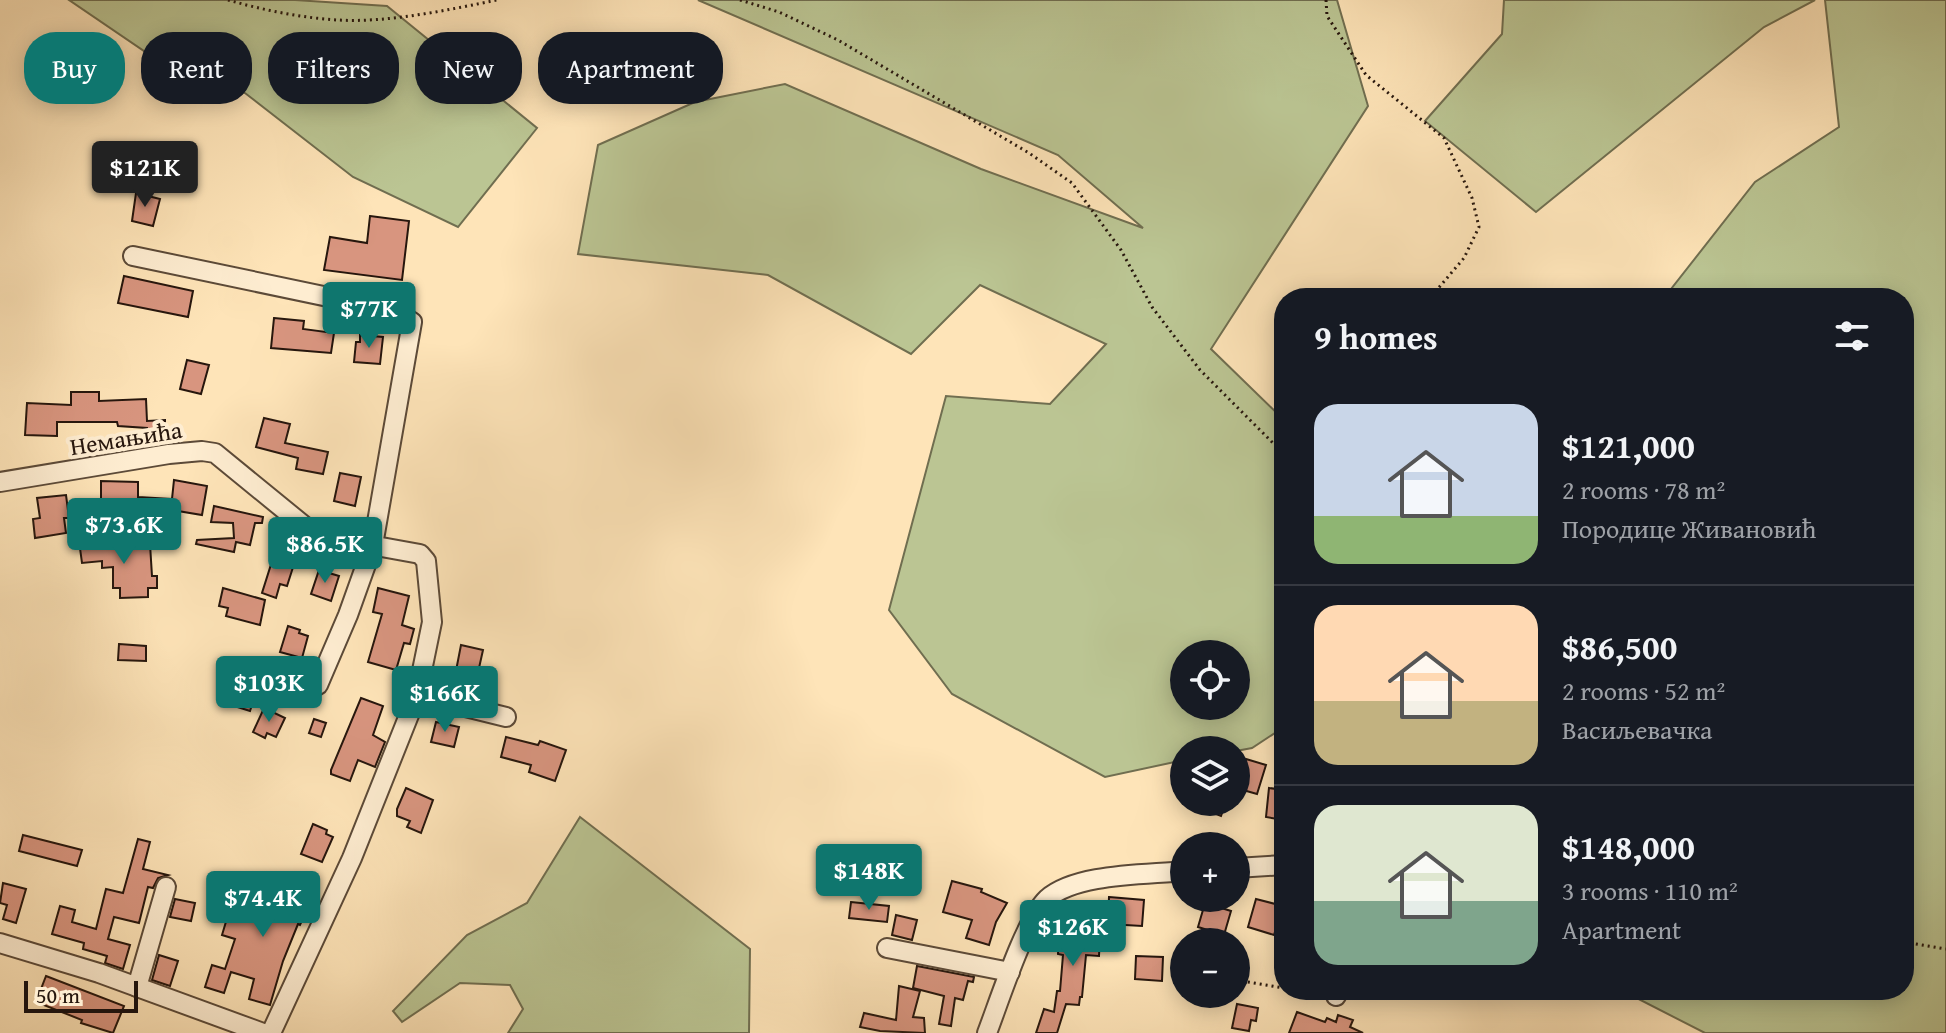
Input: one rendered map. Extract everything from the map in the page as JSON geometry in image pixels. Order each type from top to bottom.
[{"type":"street","points":[[133,256],[395,311],[412,322],[373,545],[318,685]]},
{"type":"street","name":"Немањића","points":[[0,482],[169,454],[215,453],[308,529],[326,537],[420,554],[426,561],[432,622],[417,695]]},
{"type":"street","points":[[0,943],[269,1033],[352,858],[417,695],[506,717]]},
{"type":"street","points":[[1250,867],[1274,866]]},
{"type":"street","points":[[987,1033],[1033,918],[1047,899],[1067,887],[1092,880],[1170,872]]},
{"type":"street","points":[[137,987],[166,887]]},
{"type":"street","points":[[887,948],[1010,972]]},
{"type":"path","points":[[228,0],[252,7],[338,20],[425,14],[497,0]]},
{"type":"path","points":[[740,0],[779,12],[838,40],[1029,153],[1072,183],[1121,250],[1152,307],[1200,370],[1274,445]]},
{"type":"path","points":[[1326,0],[1327,16],[1366,75],[1444,138],[1472,198],[1479,227],[1464,258],[1438,288]]},
{"type":"path","points":[[1914,944],[1946,949]]},
{"type":"path","points":[[1250,982],[1274,986]]},
{"type":"green space","points":[[69,0],[295,0],[387,6],[419,32],[415,32],[415,104],[507,104],[537,128],[458,227],[353,177],[252,98],[252,32],[141,32],[141,49],[125,38],[125,32],[116,32]]},
{"type":"green space","points":[[698,0],[1337,0],[1368,106],[1211,349],[1274,410],[1274,734],[1252,748],[1250,736],[1170,736],[1170,763],[1105,777],[952,694],[889,610],[946,396],[1050,404],[1106,344],[980,285],[911,354],[768,275],[578,254],[598,145],[690,104],[723,104],[723,96],[785,84],[981,169],[1143,228],[1058,155]]},
{"type":"green space","points":[[1504,0],[1815,0],[1764,27],[1536,212],[1425,121],[1502,34]]},
{"type":"green space","points":[[1825,0],[1946,0],[1946,1033],[1705,1033],[1641,1000],[1914,1000],[1914,288],[1672,288],[1755,182],[1839,127]]},
{"type":"green space","points":[[580,817],[750,949],[749,1033],[508,1033],[523,1009],[510,985],[460,983],[402,1022],[393,1011],[467,935],[527,903]]},
{"type":"building","points":[[136,193],[160,199],[153,226],[132,221]]},
{"type":"building","points":[[370,216],[409,221],[402,280],[324,270],[330,237],[367,243]]},
{"type":"building","points":[[124,276],[193,291],[188,317],[118,303]]},
{"type":"building","points":[[274,318],[304,321],[303,329],[334,333],[331,353],[271,348]]},
{"type":"building","points":[[360,335],[383,337],[380,364],[354,362]]},
{"type":"building","points":[[187,360],[209,365],[201,394],[180,389]]},
{"type":"building","points":[[71,392],[99,392],[99,401],[146,399],[147,421],[165,420],[165,437],[148,438],[147,428],[118,426],[117,422],[57,422],[57,436],[25,435],[27,403],[71,405]]},
{"type":"building","points":[[264,418],[290,424],[285,443],[328,452],[323,474],[296,469],[298,458],[256,447]]},
{"type":"building","points":[[340,473],[361,477],[355,506],[334,501]]},
{"type":"building","points":[[174,480],[207,486],[202,515],[160,508],[159,521],[114,520],[115,515],[101,514],[101,481],[138,482],[138,497],[172,499]]},
{"type":"building","points":[[66,495],[69,518],[64,518],[66,533],[35,538],[33,519],[40,518],[37,498]]},
{"type":"building","points":[[214,506],[263,517],[262,523],[255,523],[250,545],[236,542],[234,552],[196,544],[197,540],[234,538],[233,523],[211,522]]},
{"type":"building","points":[[100,539],[101,547],[150,544],[152,576],[157,576],[157,588],[148,588],[148,597],[120,598],[120,588],[113,588],[113,567],[102,568],[102,561],[82,563],[79,541]]},
{"type":"building","points":[[274,555],[295,561],[287,586],[280,584],[276,598],[262,593]]},
{"type":"building","points":[[319,570],[339,576],[331,601],[311,594]]},
{"type":"building","points":[[223,588],[265,600],[260,625],[226,616],[228,608],[219,606]]},
{"type":"building","points":[[378,588],[409,596],[402,625],[414,629],[410,644],[404,643],[396,670],[368,662],[382,614],[373,612]]},
{"type":"building","points":[[288,626],[308,636],[302,658],[280,652]]},
{"type":"building","points":[[119,644],[146,646],[146,661],[118,660]]},
{"type":"building","points":[[461,645],[483,650],[475,686],[454,681]]},
{"type":"building","points":[[237,676],[259,683],[250,711],[228,704]]},
{"type":"building","points":[[361,698],[383,706],[373,735],[385,742],[375,767],[358,760],[350,781],[331,774],[331,770]]},
{"type":"building","points":[[264,708],[285,718],[276,737],[267,733],[265,738],[253,732]]},
{"type":"building","points":[[314,719],[326,723],[321,737],[309,733]]},
{"type":"building","points":[[436,722],[459,727],[454,747],[431,742]]},
{"type":"building","points":[[506,737],[538,745],[540,741],[566,750],[555,781],[529,772],[531,765],[501,757]]},
{"type":"building","points":[[1250,760],[1266,765],[1257,794],[1250,792]]},
{"type":"building","points":[[406,788],[433,800],[421,833],[407,827],[410,821],[397,816]]},
{"type":"building","points":[[1269,788],[1274,789],[1274,818],[1266,817]]},
{"type":"building","points":[[313,824],[327,830],[326,834],[333,837],[322,862],[301,854]]},
{"type":"building","points":[[23,835],[82,850],[77,866],[19,851]]},
{"type":"building","points":[[138,839],[150,842],[143,869],[168,875],[158,878],[153,888],[148,887],[139,923],[114,917],[108,939],[130,945],[123,969],[105,963],[107,956],[83,949],[84,943],[52,934],[60,906],[75,910],[72,922],[96,929],[106,889],[123,893]]},
{"type":"building","points":[[273,873],[310,887],[300,912],[305,914],[283,961],[270,1005],[249,999],[254,979],[231,972],[224,993],[205,987],[212,965],[225,969],[235,939],[222,935],[228,915],[251,921],[260,887],[267,889]]},
{"type":"building","points":[[952,881],[982,889],[981,892],[1007,903],[996,922],[989,945],[966,938],[972,920],[943,912]]},
{"type":"building","points":[[3,883],[26,889],[16,923],[3,919],[7,905],[0,903]]},
{"type":"building","points":[[1109,897],[1144,900],[1142,926],[1108,924]]},
{"type":"building","points":[[175,899],[195,903],[191,921],[170,917]]},
{"type":"building","points":[[1256,899],[1274,904],[1274,935],[1248,927]]},
{"type":"building","points":[[851,902],[889,906],[887,922],[849,918]]},
{"type":"building","points":[[1081,912],[1101,913],[1099,956],[1086,955],[1082,997],[1079,1005],[1066,1004],[1057,1033],[1036,1033],[1044,1009],[1054,1012],[1057,991],[1060,991],[1063,955],[1058,954],[1059,932],[1080,932]]},
{"type":"building","points":[[1202,912],[1231,912],[1226,928],[1198,927]]},
{"type":"building","points":[[896,915],[917,920],[912,940],[892,935]]},
{"type":"building","points":[[159,955],[178,961],[170,986],[152,980]]},
{"type":"building","points":[[1136,956],[1163,957],[1162,981],[1135,979]]},
{"type":"building","points":[[917,966],[974,977],[973,982],[968,981],[963,1000],[955,998],[951,1026],[939,1024],[944,996],[913,988]]},
{"type":"building","points":[[46,976],[124,1006],[113,1033],[81,1023],[82,1020],[36,1002]]},
{"type":"building","points":[[899,986],[920,991],[913,1017],[924,1018],[925,1033],[860,1027],[864,1013],[896,1020]]},
{"type":"building","points":[[1236,1008],[1258,1008],[1256,1021],[1251,1020],[1249,1031],[1232,1028]]},
{"type":"building","points":[[1297,1012],[1325,1022],[1327,1018],[1336,1022],[1338,1015],[1353,1020],[1350,1027],[1363,1033],[1289,1033]]}]
